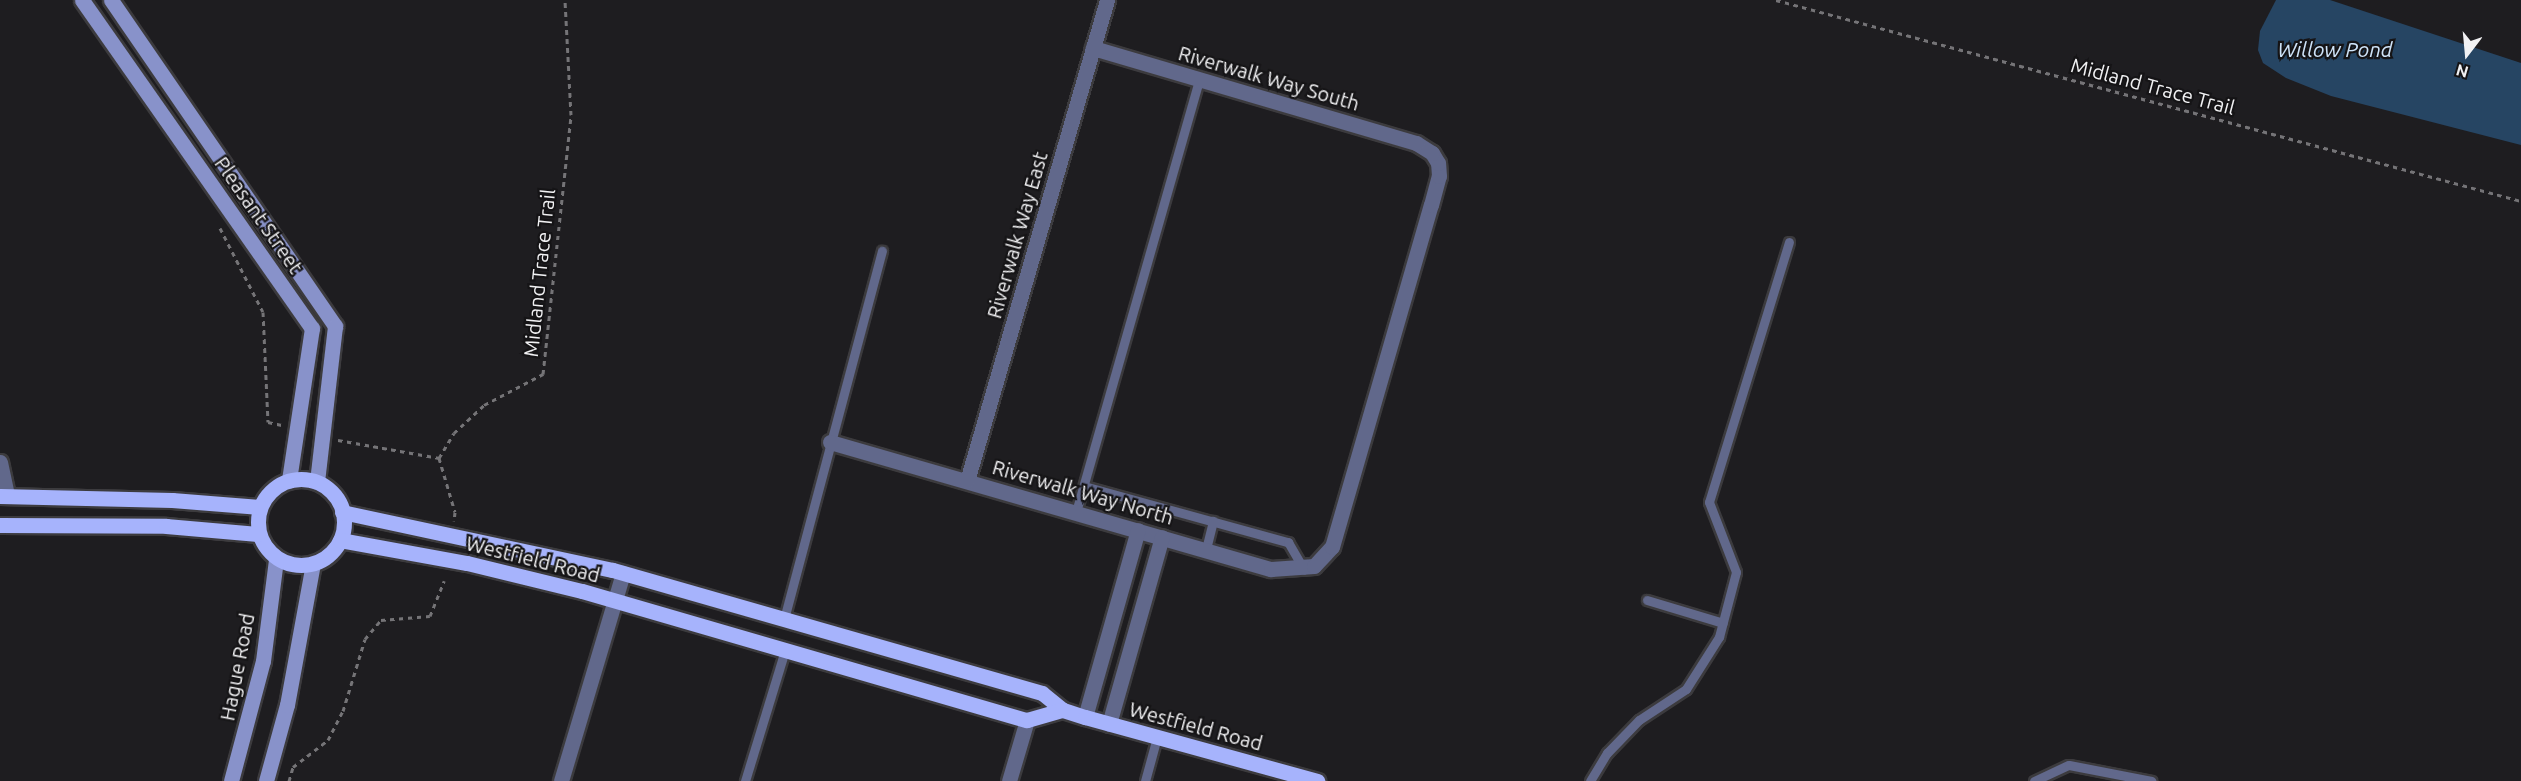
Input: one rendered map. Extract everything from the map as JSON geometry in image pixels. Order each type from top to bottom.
[{"type":"main road","name":"Pleasant Street","points":[[82,0],[312,328],[289,480]]},
{"type":"main road","name":"Pleasant Street","points":[[111,0],[335,326],[317,482]]},
{"type":"main road","points":[[289,480],[317,482],[332,492],[342,512],[340,540],[325,559],[313,564],[295,565],[276,559],[258,534],[260,507],[273,488],[289,480]]},
{"type":"main road","points":[[3,495],[171,500],[260,507]]},
{"type":"main road","name":"Westfield Road","points":[[342,512],[622,573],[1042,693],[1064,710],[1085,717],[1317,781]]},
{"type":"main road","points":[[0,525],[166,526],[258,534]]},
{"type":"main road","name":"Westfield Road","points":[[340,540],[467,563],[614,601],[1027,720]]},
{"type":"main road","name":"Hague Road","points":[[231,781],[263,661],[276,559]]},
{"type":"main road","points":[[266,781],[287,705],[313,564]]},
{"type":"main road","points":[[1027,720],[1064,710]]},
{"type":"street","name":"Riverwalk Way East","points":[[967,481],[1107,0]]},
{"type":"street","name":"Riverwalk Way South","points":[[1093,48],[1416,143],[1432,153],[1439,176],[1338,534],[1324,559],[1304,570]]},
{"type":"street","name":"Riverwalk Way North","points":[[830,442],[1271,569],[1304,570]]},
{"type":"street","points":[[0,462],[3,495]]},
{"type":"street","points":[[1085,717],[1138,530]]},
{"type":"street","points":[[1109,724],[1162,537]]},
{"type":"street","points":[[561,781],[622,573]]},
{"type":"street","points":[[1009,781],[1027,720]]},
{"type":"lane","points":[[1076,512],[1199,81]]},
{"type":"lane","points":[[1590,781],[1607,753],[1639,720],[1686,689],[1719,637],[1736,572],[1709,501],[1788,242]]},
{"type":"lane","points":[[784,620],[882,251]]},
{"type":"lane","points":[[1084,486],[1288,542],[1304,570]]},
{"type":"lane","points":[[1206,549],[1213,521]]},
{"type":"lane","points":[[1647,600],[1723,623]]},
{"type":"lane","points":[[746,781],[785,650]]},
{"type":"lane","points":[[1145,781],[1157,737]]},
{"type":"lane","points":[[2034,781],[2069,765],[2151,781]]},
{"type":"path","name":"Midland Trace Trail","points":[[439,458],[454,433],[484,405],[543,374],[571,115],[565,0]]},
{"type":"path","name":"Midland Trace Trail","points":[[1776,0],[2521,201]]},
{"type":"path","points":[[218,225],[263,312],[268,422],[280,425]]},
{"type":"path","points":[[331,438],[439,458],[455,512],[453,526]]},
{"type":"path","points":[[289,781],[293,767],[328,740],[343,711],[364,639],[381,620],[430,616],[444,581]]},
{"type":"water","name":"Willow Pond","points":[[2276,0],[2330,0],[2521,63],[2521,145],[2331,96],[2286,78],[2263,63],[2258,50],[2260,31]]}]
